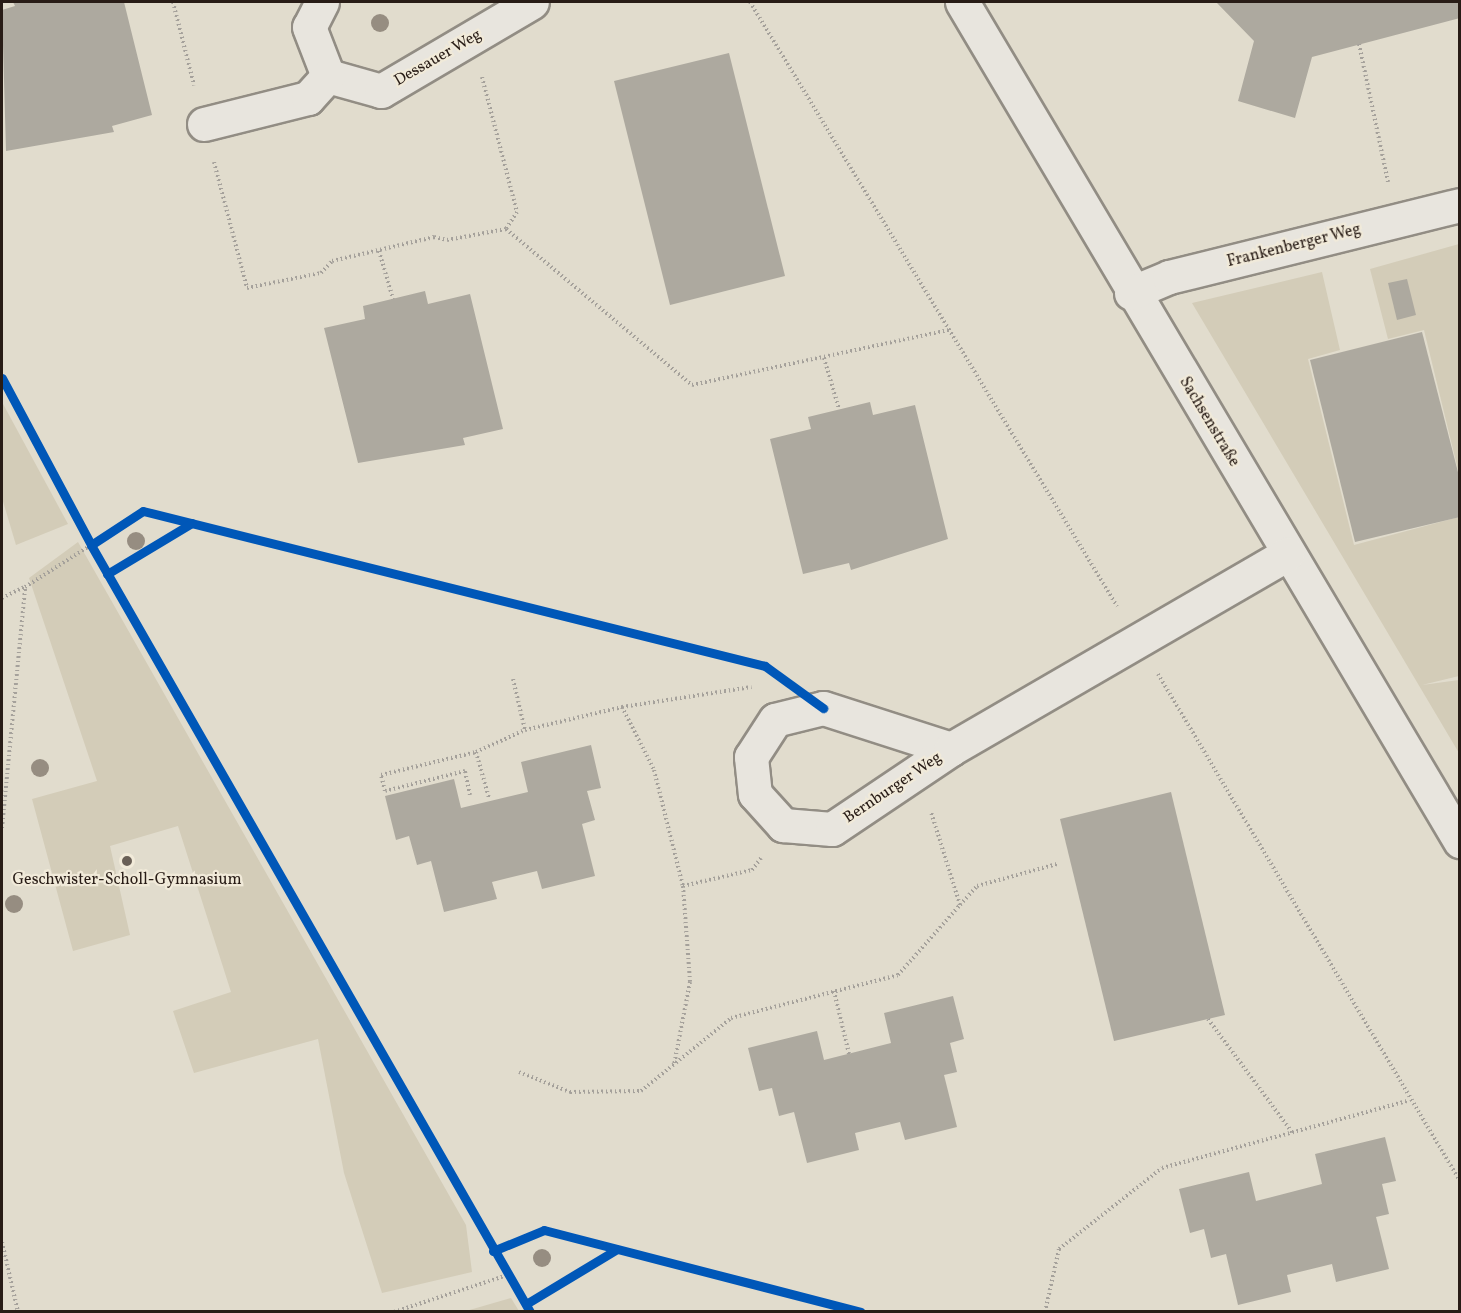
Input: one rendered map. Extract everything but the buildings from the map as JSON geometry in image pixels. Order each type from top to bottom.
[{"type":"street","points":[[204,124],[308,98],[328,76],[309,27],[322,2]]},
{"type":"street","name":"Sachsenstraße","points":[[962,2],[1131,293],[1460,841]]},
{"type":"street","name":"Dessauer Weg","points":[[328,76],[381,91],[472,39],[513,4]]},
{"type":"street","name":"Frankenberger Weg","points":[[1131,293],[1169,276],[1460,205]]},
{"type":"street","name":"Bernburger Weg","points":[[951,749],[823,708],[775,720],[751,758],[756,794],[783,825],[832,829],[951,749],[1288,554]]},
{"type":"path","points":[[173,2],[247,288],[321,273],[332,261],[434,237],[447,240],[506,229],[517,212],[472,39]]},
{"type":"path","points":[[750,2],[1138,640],[1407,1101],[1460,1181]]},
{"type":"path","points":[[1359,44],[1396,221]]},
{"type":"path","points":[[506,229],[692,385],[949,330]]},
{"type":"path","points":[[379,250],[393,299]]},
{"type":"path","points":[[824,358],[839,409]]},
{"type":"path","points":[[107,574],[192,523]]},
{"type":"path","points":[[2,598],[25,587],[91,545]]},
{"type":"path","points":[[2,828],[25,587]]},
{"type":"path","points":[[513,679],[525,730]]},
{"type":"path","points":[[470,795],[465,771],[386,790],[381,775],[476,752],[525,730],[622,707],[755,686]]},
{"type":"path","points":[[622,707],[654,770],[683,886],[690,982],[674,1065]]},
{"type":"path","points":[[476,752],[489,798]]},
{"type":"path","points":[[919,771],[960,905]]},
{"type":"path","points":[[683,886],[753,870],[783,825]]},
{"type":"path","points":[[519,1072],[570,1092],[641,1091],[731,1018],[898,975],[977,886],[1057,864]]},
{"type":"path","points":[[834,991],[849,1054]]},
{"type":"path","points":[[1208,1019],[1293,1132]]},
{"type":"path","points":[[1045,1311],[1059,1249],[1162,1168],[1407,1101]]},
{"type":"path","points":[[2,1242],[18,1311]]},
{"type":"path","points":[[526,1304],[618,1249]]},
{"type":"path","points":[[394,1311],[508,1275]]},
{"type":"shaded area","points":[[1459,244],[1459,474],[1424,330],[1388,339],[1370,269]]},
{"type":"shaded area","points":[[1322,272],[1340,350],[1308,359],[1354,545],[1459,517],[1459,676],[1422,685],[1459,680],[1459,753],[1192,303]]},
{"type":"shaded area","points":[[2,402],[68,524],[16,545],[2,498]]},
{"type":"shaded area","points":[[78,542],[466,1225],[472,1272],[382,1293],[344,1173],[318,1039],[194,1073],[173,1011],[231,992],[178,826],[110,846],[130,935],[73,951],[32,799],[97,781],[29,578]]},
{"type":"shaded area","points":[[511,1298],[519,1311],[466,1311]]},
{"type":"cycle path","points":[[2,378],[91,545],[530,1312]]},
{"type":"cycle path","points":[[91,545],[143,511],[765,666],[823,708]]},
{"type":"cycle path","points":[[107,574],[192,523]]},
{"type":"cycle path","points":[[493,1251],[544,1230],[861,1312]]},
{"type":"cycle path","points":[[526,1304],[617,1249]]},
{"type":"place","name":"Geschwister-Scholl-Gymnasium","points":[[127,861]]}]
